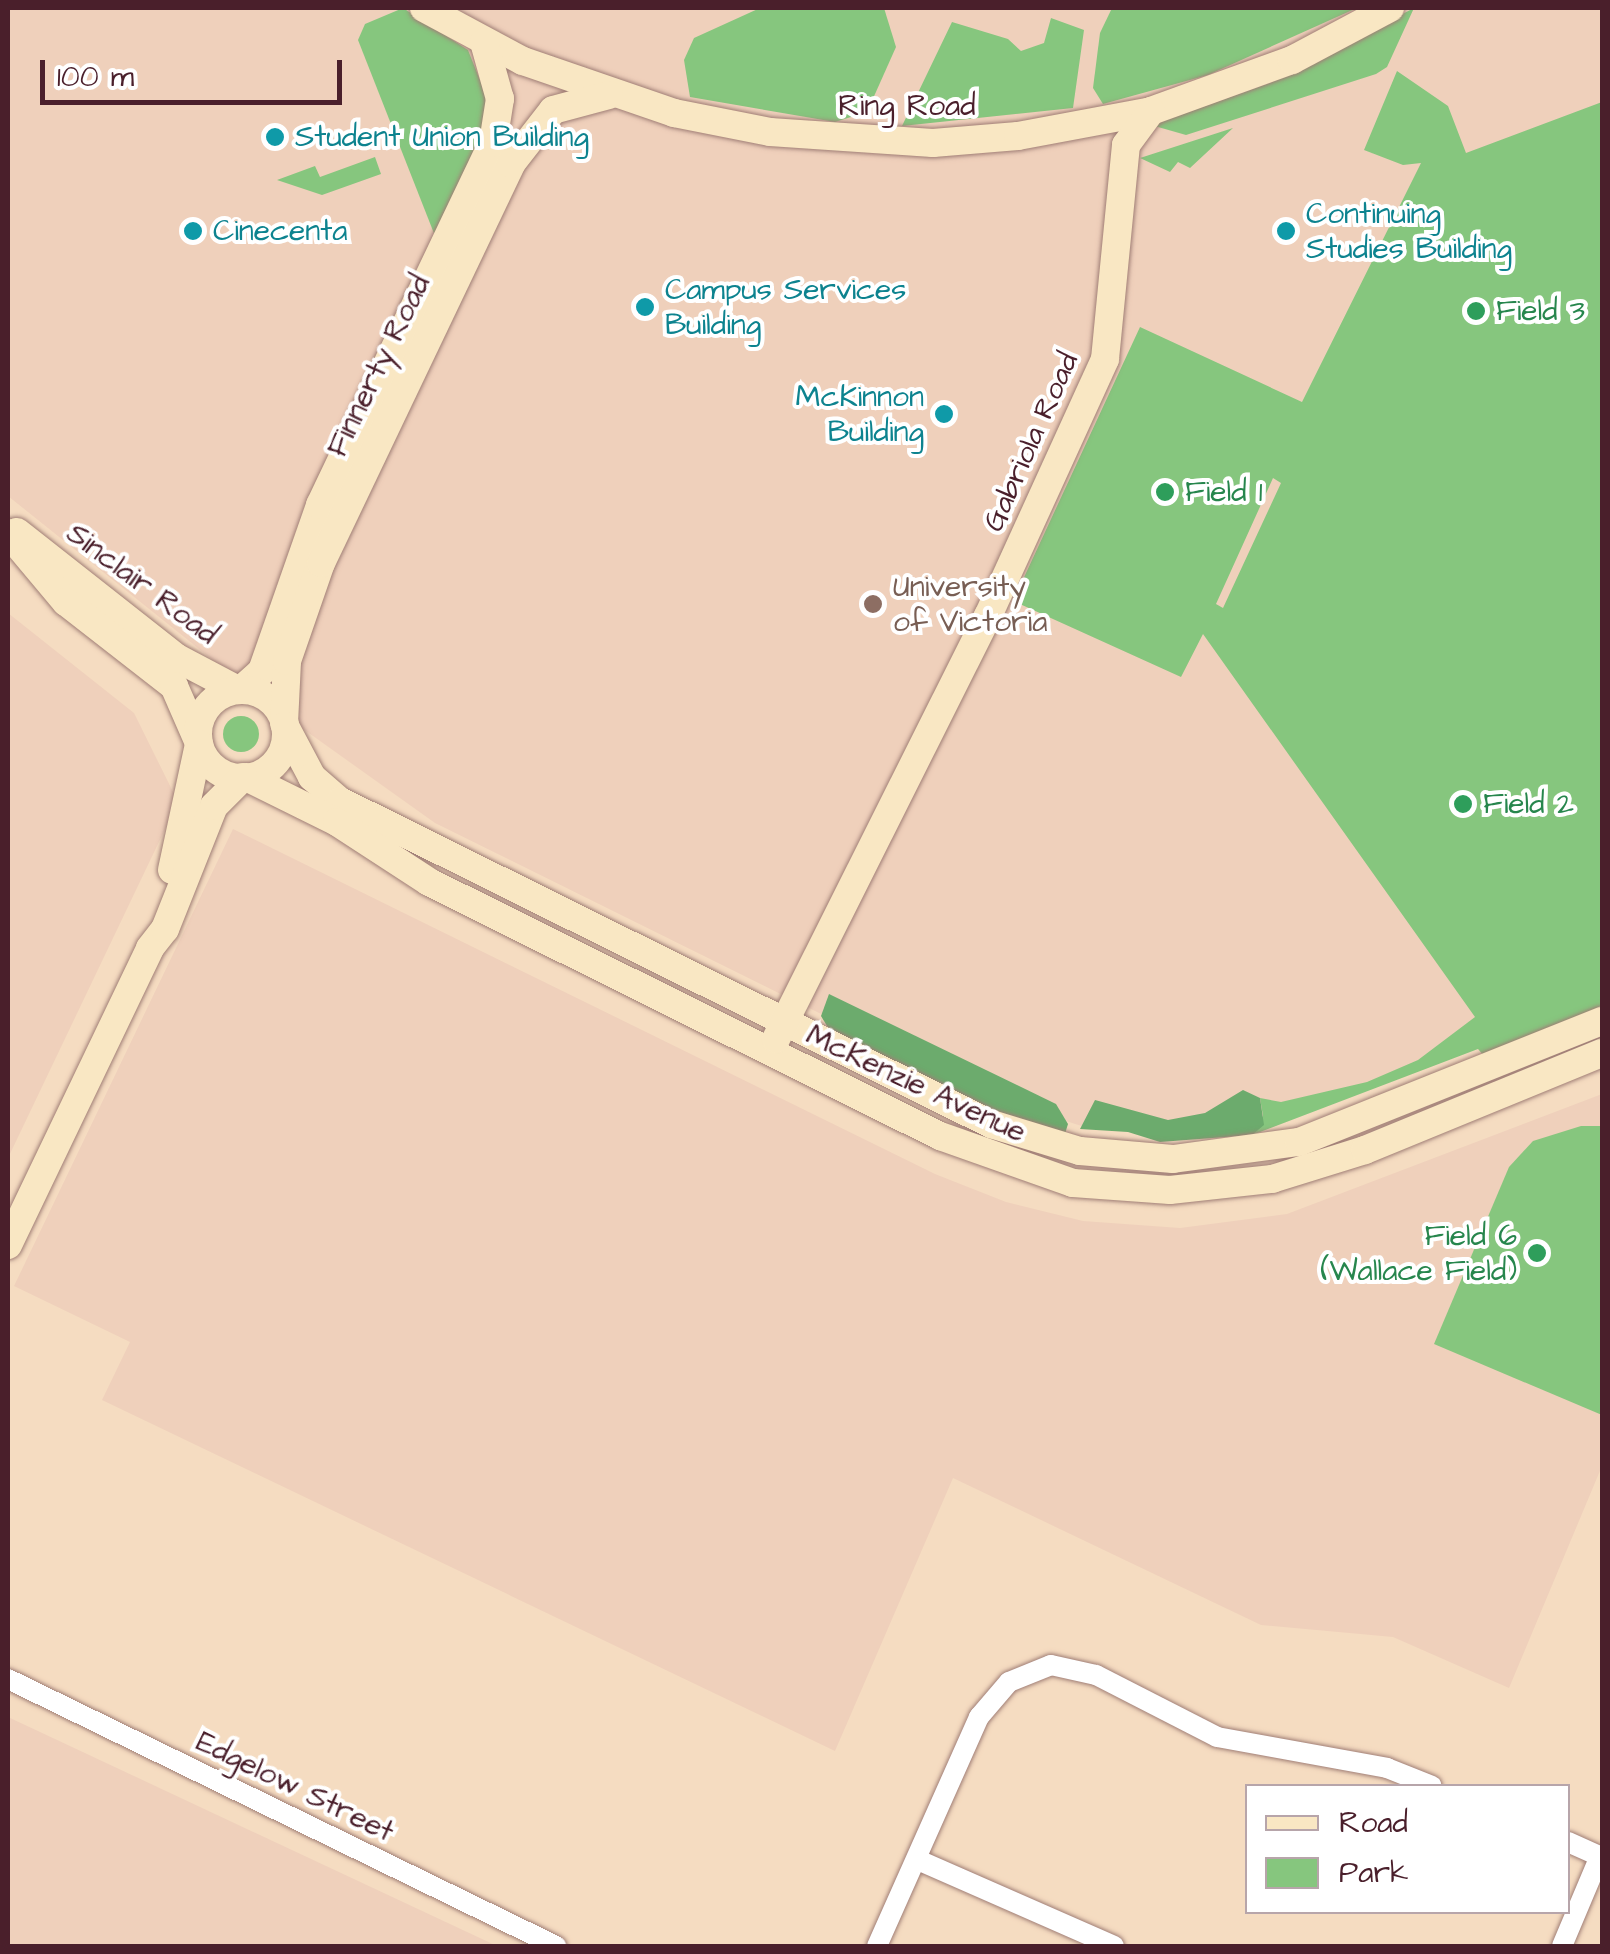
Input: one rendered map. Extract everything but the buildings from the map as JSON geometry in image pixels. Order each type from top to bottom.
[{"type":"street","name":"Ring Road","points":[[424,8],[484,42],[611,95],[735,126],[866,142],[1018,136],[1151,111],[1292,60],[1390,8]]},
{"type":"street","name":"Finnerty Road","points":[[239,690],[262,671],[320,504],[493,144],[500,99],[484,42]]},
{"type":"street","name":"Finnerty Road","points":[[284,724],[288,661],[321,562],[511,164],[552,110],[611,95]]},
{"type":"street","name":"Gabriola Road","points":[[771,1052],[1105,360],[1126,145],[1151,111]]},
{"type":"street","name":"Sinclair Road","points":[[8,531],[22,533],[177,658],[239,690]]},
{"type":"street","name":"Sinclair Road","points":[[8,531],[66,602],[174,686],[199,742]]},
{"type":"street","points":[[8,1243],[150,948],[191,802],[207,707],[239,690],[268,699],[284,724],[276,760],[244,778],[214,806],[164,929],[150,948]]},
{"type":"street","name":"McKenzie Avenue","points":[[284,724],[312,777],[340,801],[783,1023],[1022,1135],[1091,1153],[1173,1160],[1250,1152],[1329,1134],[1602,1020]]},
{"type":"street","points":[[199,742],[215,768],[244,778]]},
{"type":"street","name":"McKenzie Avenue","points":[[244,778],[337,822],[429,882],[771,1052],[998,1161],[1060,1180],[1145,1191],[1234,1186],[1302,1172],[1602,1053]]},
{"type":"street","points":[[877,1946],[979,1717],[1009,1682],[1051,1665],[1096,1675],[1217,1737],[1387,1768],[1427,1784]]},
{"type":"street","name":"Edgelow Street","points":[[8,1679],[556,1946]]},
{"type":"street","points":[[1562,1946],[1601,1856],[1570,1843]]},
{"type":"street","points":[[918,1860],[1114,1946]]},
{"type":"shaded area","name":"University of Victoria","points":[[8,8],[1602,8],[1602,994],[1335,1103],[1172,1135],[1085,1127],[989,1097],[435,823],[264,701],[8,496]]},
{"type":"shaded area","points":[[8,613],[134,713],[178,802],[8,1158]]},
{"type":"shaded area","points":[[233,829],[935,1174],[1006,1202],[1083,1221],[1180,1228],[1287,1214],[1602,1094],[1602,1466],[1509,1688],[1393,1637],[1261,1625],[953,1478],[835,1751],[102,1400],[130,1342],[14,1286]]},
{"type":"shaded area","points":[[8,1717],[497,1946],[8,1946]]},
{"type":"green space","points":[[403,8],[468,50],[493,113],[437,241],[358,40],[365,24]]},
{"type":"green space","points":[[760,8],[884,8],[896,47],[867,112],[835,122],[690,97],[684,60],[694,38]]},
{"type":"green space","points":[[1112,8],[1357,8],[1208,75],[1103,104],[1093,88],[1100,33]]},
{"type":"green space","points":[[1414,8],[1387,67],[1376,74],[1186,135],[1151,125],[1270,83]]},
{"type":"green space","points":[[1051,18],[1084,30],[1073,108],[902,126],[952,22],[1008,39],[1021,51],[1044,43]]},
{"type":"green space","points":[[1397,71],[1448,106],[1466,153],[1602,102],[1602,1009],[1485,1057],[1478,1049],[1252,1135],[1263,1116],[1260,1098],[1281,1102],[1367,1082],[1418,1060],[1475,1017],[1203,634],[1181,677],[1013,601],[1140,327],[1302,402],[1421,163],[1403,165],[1364,150]],"holes":[[[1273,478],[1281,483],[1223,608],[1216,604]]]},
{"type":"green space","points":[[1233,128],[1190,168],[1178,162],[1170,172],[1140,158]]},
{"type":"green space","points":[[375,157],[381,174],[322,195],[277,180],[315,166],[320,177]]},
{"type":"green space","points":[[241,716],[254,721],[259,734],[254,747],[241,752],[228,747],[223,734],[228,721]]},
{"type":"green space","points":[[829,994],[1056,1104],[1068,1124],[1064,1137],[1021,1123],[830,1031],[821,1016]]},
{"type":"green space","points":[[1243,1090],[1260,1098],[1264,1125],[1252,1135],[1160,1142],[1128,1132],[1080,1129],[1095,1100],[1168,1120],[1205,1113]]},
{"type":"green space","name":"Field 6 (Wallace Field)","points":[[1581,1126],[1602,1126],[1602,1415],[1434,1344],[1509,1167],[1533,1141]]},
{"type":"place","name":"Student Union Building","points":[[275,137]]},
{"type":"place","name":"Cinecenta","points":[[193,231]]},
{"type":"place","name":"Continuing Studies Building","points":[[1286,231]]},
{"type":"place","name":"Campus Services Building","points":[[645,307]]},
{"type":"place","name":"Field 3","points":[[1476,311]]},
{"type":"place","name":"McKinnon Building","points":[[944,414]]},
{"type":"place","name":"Field 1","points":[[1165,492]]},
{"type":"place","name":"University of Victoria","points":[[873,604]]},
{"type":"place","name":"Field 2","points":[[1463,804]]},
{"type":"place","name":"Field 6 (Wallace Field)","points":[[1537,1253]]}]
